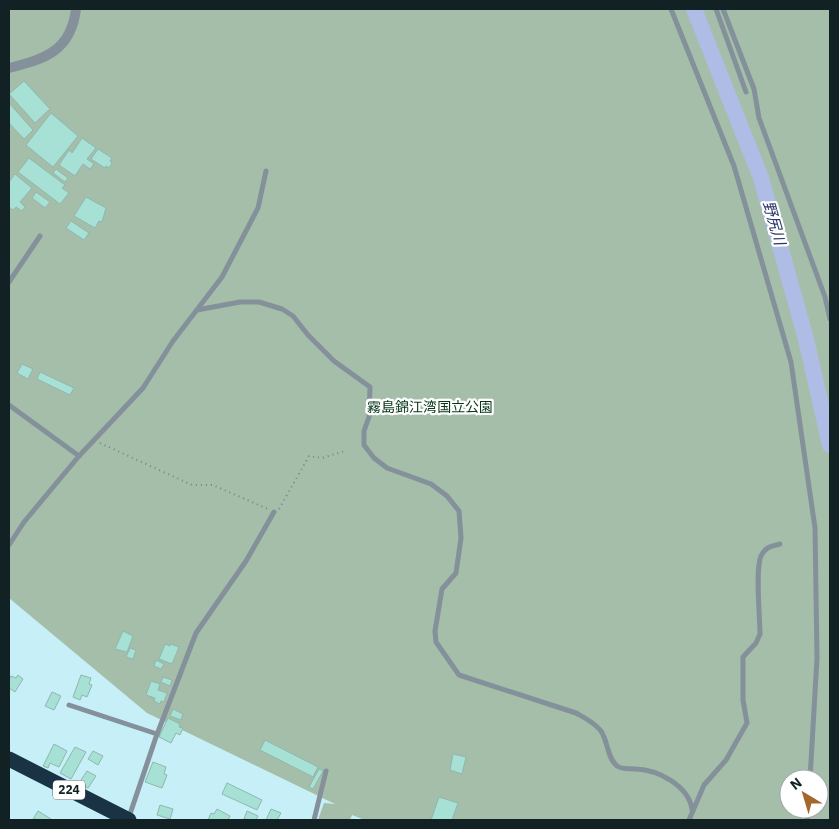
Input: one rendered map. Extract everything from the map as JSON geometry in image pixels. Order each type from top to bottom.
[{"type":"highway","name":"224","points":[[9,759],[128,820]]},
{"type":"street","points":[[9,68],[31,62],[55,51],[71,31],[76,9]]},
{"type":"lane","points":[[671,9],[734,166],[791,362],[816,528],[817,658],[811,769]]},
{"type":"lane","points":[[716,9],[746,92]]},
{"type":"lane","points":[[723,9],[754,89],[759,118],[825,297],[830,319]]},
{"type":"lane","points":[[9,545],[24,522],[79,456],[143,388],[173,341],[222,277],[258,208],[266,171]]},
{"type":"lane","points":[[9,282],[40,236]]},
{"type":"lane","points":[[197,310],[240,302],[259,302],[282,309],[293,316],[308,335],[334,361],[370,387],[370,402],[364,445],[374,458],[387,468],[431,484],[448,496],[460,511],[461,538],[456,573],[442,589],[435,631],[436,642],[459,675],[576,713],[591,721],[600,731],[617,766],[625,769],[646,770],[670,780],[690,800],[692,808]]},
{"type":"lane","points":[[9,405],[79,456]]},
{"type":"lane","points":[[128,820],[157,734],[196,633],[246,561],[274,512]]},
{"type":"lane","points":[[689,820],[692,808],[704,785],[726,760],[747,723],[743,700],[743,656],[756,642],[760,634],[758,566],[761,555],[768,547],[780,544]]},
{"type":"lane","points":[[69,705],[157,734]]},
{"type":"lane","points":[[314,820],[326,771]]},
{"type":"path","points":[[93,440],[192,485],[220,487],[274,512],[281,508],[309,456],[322,458],[344,451]]},
{"type":"green space","name":"霧島錦江湾国立公園","points":[[9,9],[830,9],[830,820],[365,820],[352,815],[350,820],[318,820],[324,803],[335,804],[147,713],[9,598]]},
{"type":"building","points":[[24,81],[50,109],[35,123],[9,94]]},
{"type":"building","points":[[9,103],[33,130],[24,139],[9,123]]},
{"type":"building","points":[[51,113],[78,136],[53,167],[26,145]]},
{"type":"building","points":[[82,138],[96,148],[87,159],[94,164],[90,169],[83,164],[75,176],[59,165],[69,150],[72,153]]},
{"type":"building","points":[[98,149],[112,158],[109,168],[106,166],[105,168],[91,159]]},
{"type":"building","points":[[29,158],[65,185],[62,188],[69,193],[60,204],[18,172]]},
{"type":"building","points":[[56,169],[68,178],[65,182],[53,173]]},
{"type":"building","points":[[15,174],[32,188],[20,202],[25,207],[22,211],[16,207],[13,210],[9,207],[9,182]]},
{"type":"building","points":[[36,192],[50,202],[45,208],[32,198]]},
{"type":"building","points":[[86,197],[106,208],[102,222],[99,221],[95,228],[74,216]]},
{"type":"building","points":[[71,221],[89,233],[84,240],[66,228]]},
{"type":"building","points":[[22,364],[33,369],[28,379],[17,373]]},
{"type":"building","points":[[40,372],[74,388],[70,395],[37,379]]},
{"type":"building","points":[[123,631],[133,636],[127,652],[115,649]]},
{"type":"building","points":[[165,644],[179,647],[172,664],[159,659]]},
{"type":"building","points":[[130,648],[136,650],[133,659],[126,657]]},
{"type":"building","points":[[156,660],[164,664],[161,669],[154,666]]},
{"type":"building","points":[[18,675],[23,679],[15,692],[9,688],[9,680],[11,676],[16,678]]},
{"type":"building","points":[[81,675],[91,678],[89,684],[92,685],[87,697],[82,695],[80,700],[73,697]]},
{"type":"building","points":[[163,677],[172,680],[170,686],[161,682]]},
{"type":"building","points":[[151,681],[160,684],[158,690],[167,693],[164,702],[161,701],[160,704],[154,701],[155,698],[146,695]]},
{"type":"building","points":[[52,692],[61,696],[54,710],[45,706]]},
{"type":"building","points":[[173,709],[183,714],[181,720],[170,716]]},
{"type":"building","points":[[168,718],[180,724],[179,727],[183,728],[180,735],[176,733],[171,743],[159,737]]},
{"type":"building","points":[[265,740],[318,767],[313,777],[260,750]]},
{"type":"building","points":[[54,744],[67,751],[59,767],[50,763],[48,768],[43,766]]},
{"type":"building","points":[[75,747],[86,752],[71,779],[60,773]]},
{"type":"building","points":[[93,751],[103,756],[98,765],[88,759]]},
{"type":"building","points":[[453,754],[466,757],[462,774],[450,770]]},
{"type":"building","points":[[153,762],[166,767],[164,774],[167,775],[162,788],[145,782]]},
{"type":"building","points":[[319,769],[323,771],[313,789],[309,787]]},
{"type":"building","points":[[87,771],[96,776],[88,788],[79,783]]},
{"type":"building","points":[[227,783],[262,800],[257,810],[222,794]]},
{"type":"building","points":[[439,797],[458,803],[452,820],[431,820]]},
{"type":"building","points":[[160,805],[173,809],[170,819],[157,815]]},
{"type":"building","points":[[217,809],[230,816],[228,820],[208,820],[211,813],[214,814]]},
{"type":"building","points":[[271,809],[281,813],[277,820],[266,820]]},
{"type":"building","points":[[38,811],[51,819],[51,820],[33,819]]},
{"type":"building","points":[[247,811],[258,816],[256,820],[244,819]]},
{"type":"waterway","name":"野尻川","points":[[694,9],[761,178],[806,339],[830,445]]}]
